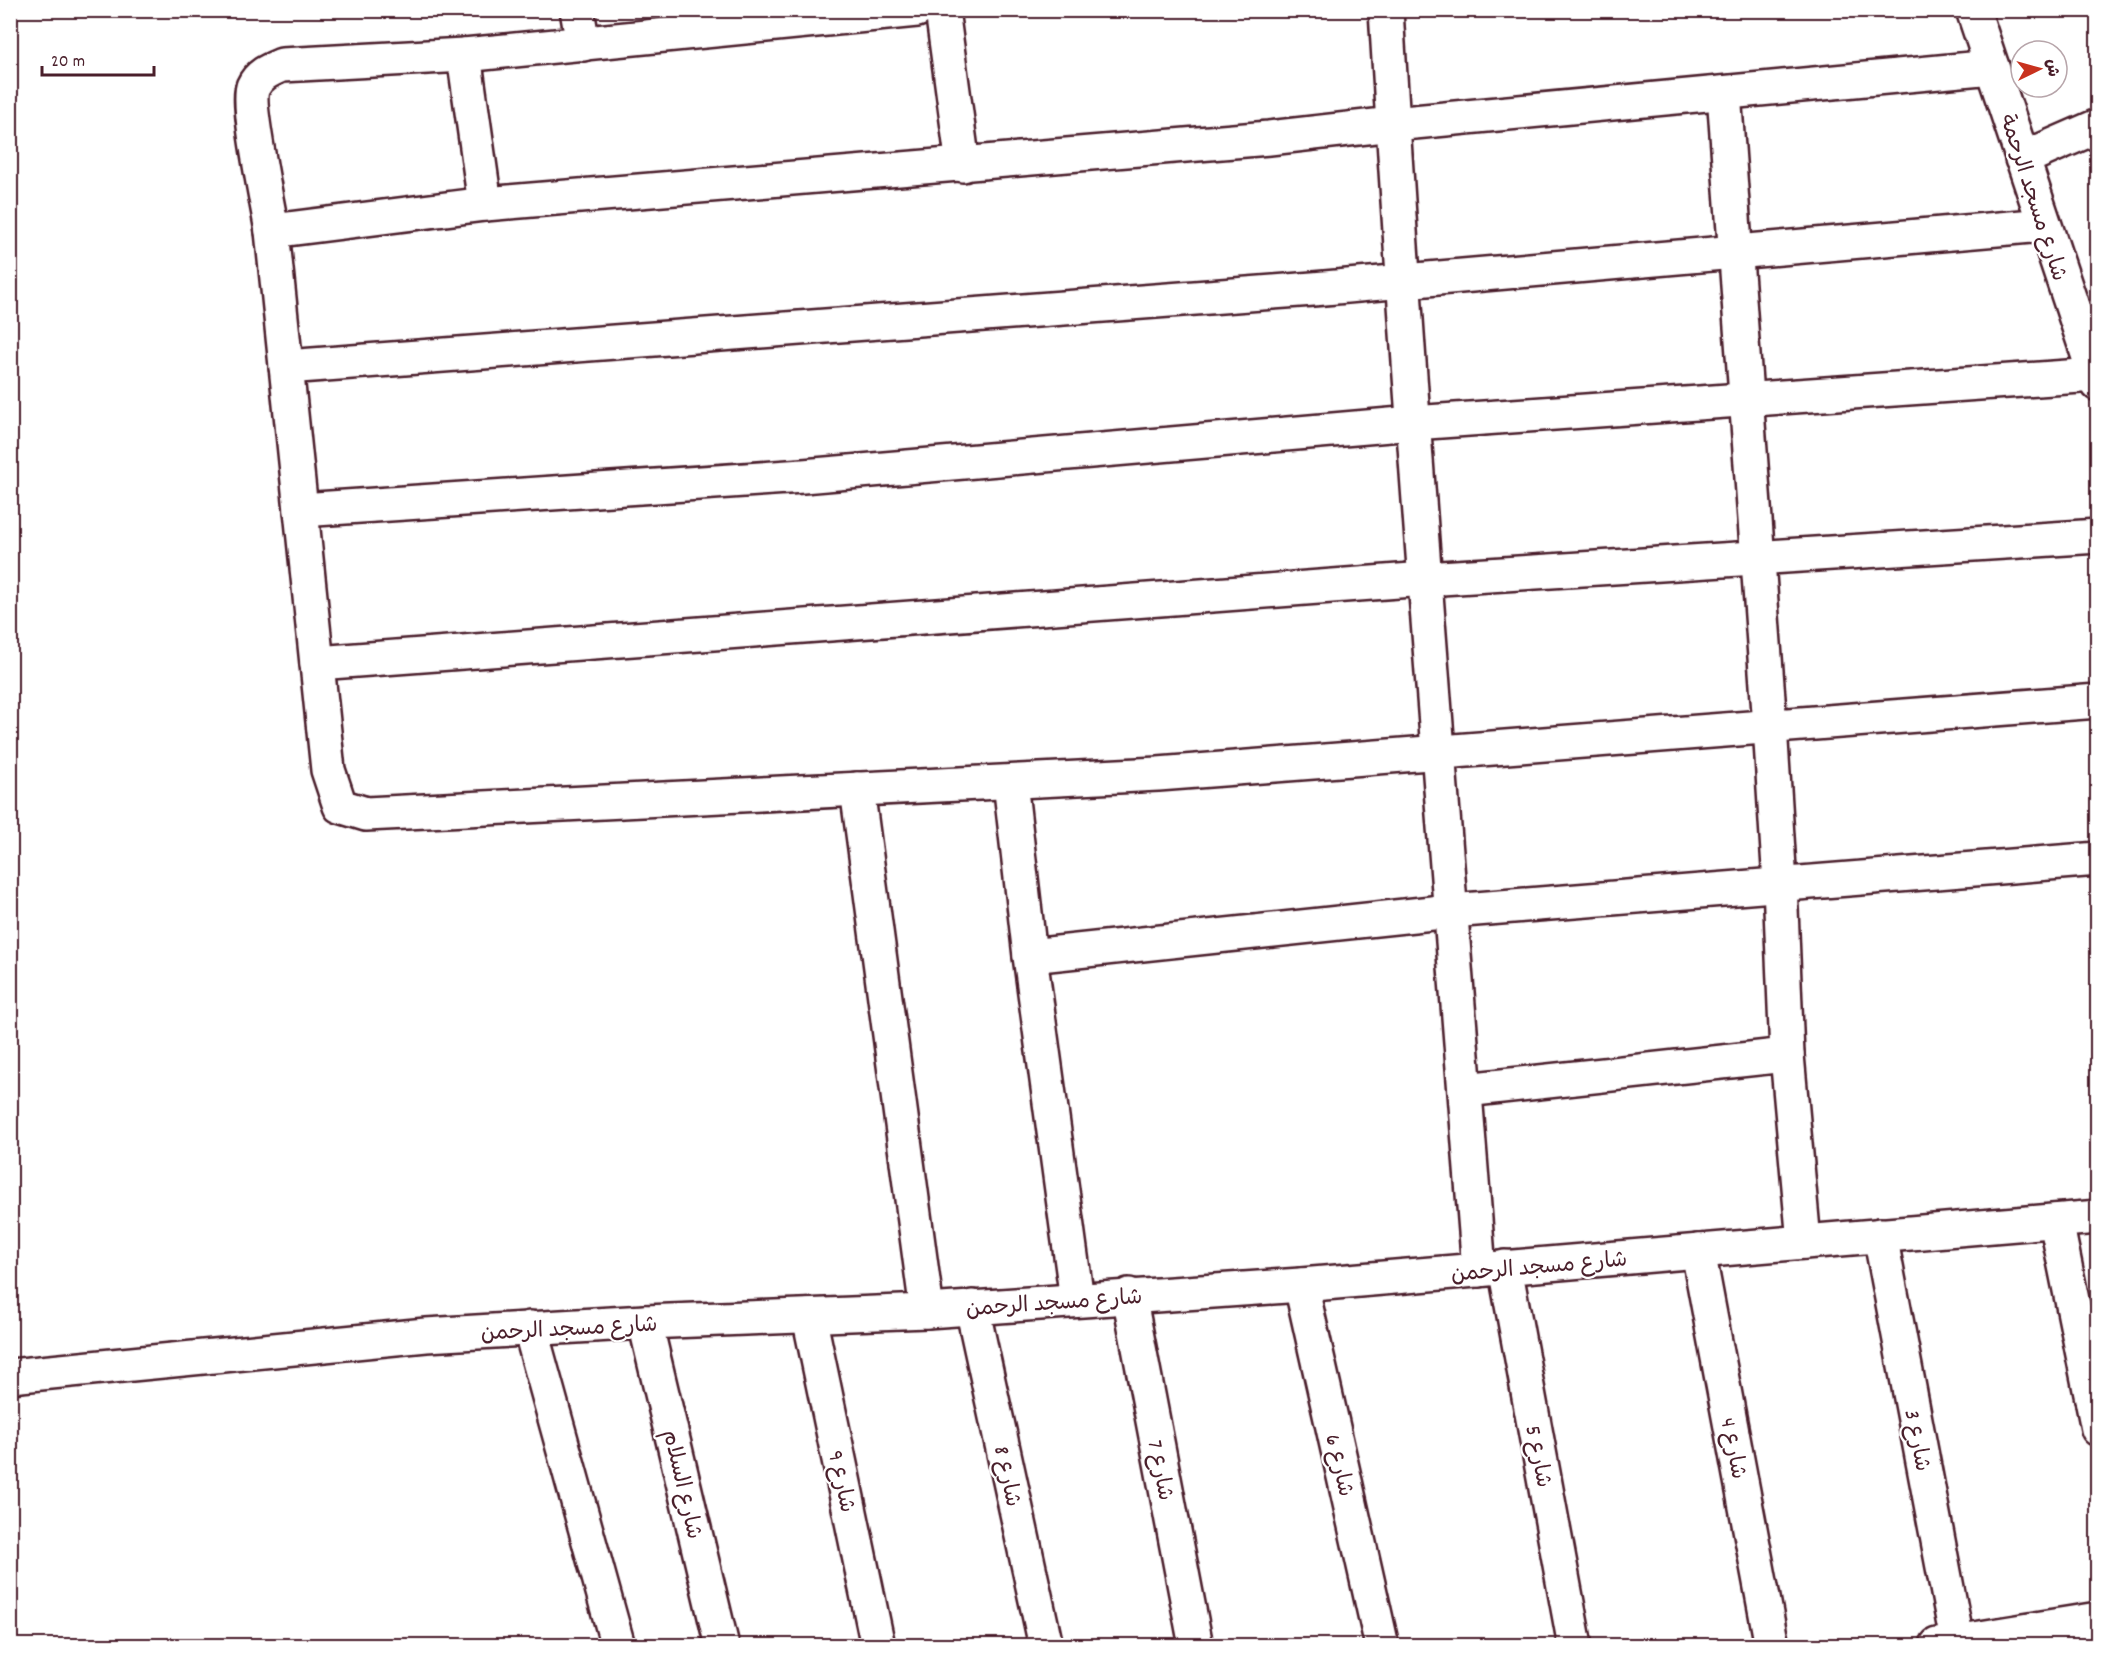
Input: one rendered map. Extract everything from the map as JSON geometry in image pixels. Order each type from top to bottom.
[{"type":"street","points":[[577,10],[583,44]]},
{"type":"street","points":[[916,10],[464,55],[282,65],[262,74],[252,88],[252,110],[272,231],[328,770],[340,806],[366,814],[1158,774],[2097,701]]},
{"type":"street","points":[[942,10],[963,165]]},
{"type":"street","name":"شارع 5","points":[[1386,10],[1402,281],[1465,1090],[1492,1268],[1575,1646]]},
{"type":"street","name":"شارع مسجد الرحمة","points":[[1973,10],[2096,379]]},
{"type":"street","points":[[464,55],[485,204]]},
{"type":"street","points":[[272,231],[485,204],[1269,138],[1393,124],[1992,67]]},
{"type":"street","points":[[1724,93],[1770,726],[1780,884],[1787,1055],[1804,1242]]},
{"type":"street","points":[[2022,159],[2097,126]]},
{"type":"street","points":[[286,367],[1402,281],[2044,225]]},
{"type":"street","points":[[301,510],[803,476],[1413,423],[2096,379]]},
{"type":"street","points":[[317,663],[1425,579],[2097,536]]},
{"type":"street","points":[[1010,782],[1030,956],[1077,1300]]},
{"type":"street","points":[[857,789],[927,1311]]},
{"type":"street","points":[[1030,956],[1451,911],[2097,859]]},
{"type":"street","points":[[1465,1090],[1787,1055]]},
{"type":"street","name":"شارع مسجد الرحمن","points":[[10,1376],[426,1335],[645,1322],[927,1311],[1129,1295],[1301,1285],[2097,1217]]},
{"type":"street","points":[[2056,1221],[2097,1429]]},
{"type":"street","name":"شارع 3","points":[[1880,1235],[1951,1644]]},
{"type":"street","name":"شارع 4","points":[[1698,1251],[1772,1646]]},
{"type":"street","name":"شارع 6","points":[[1301,1285],[1382,1646]]},
{"type":"street","name":"شارع 7","points":[[1129,1295],[1196,1646]]},
{"type":"street","name":"شارع 8","points":[[972,1307],[1046,1646]]},
{"type":"street","name":"شارع 9","points":[[808,1316],[878,1646]]},
{"type":"street","name":"شارع السلام","points":[[645,1322],[722,1646]]},
{"type":"street","points":[[530,1328],[618,1646]]},
{"type":"street","points":[[1951,1644],[2097,1619]]}]
